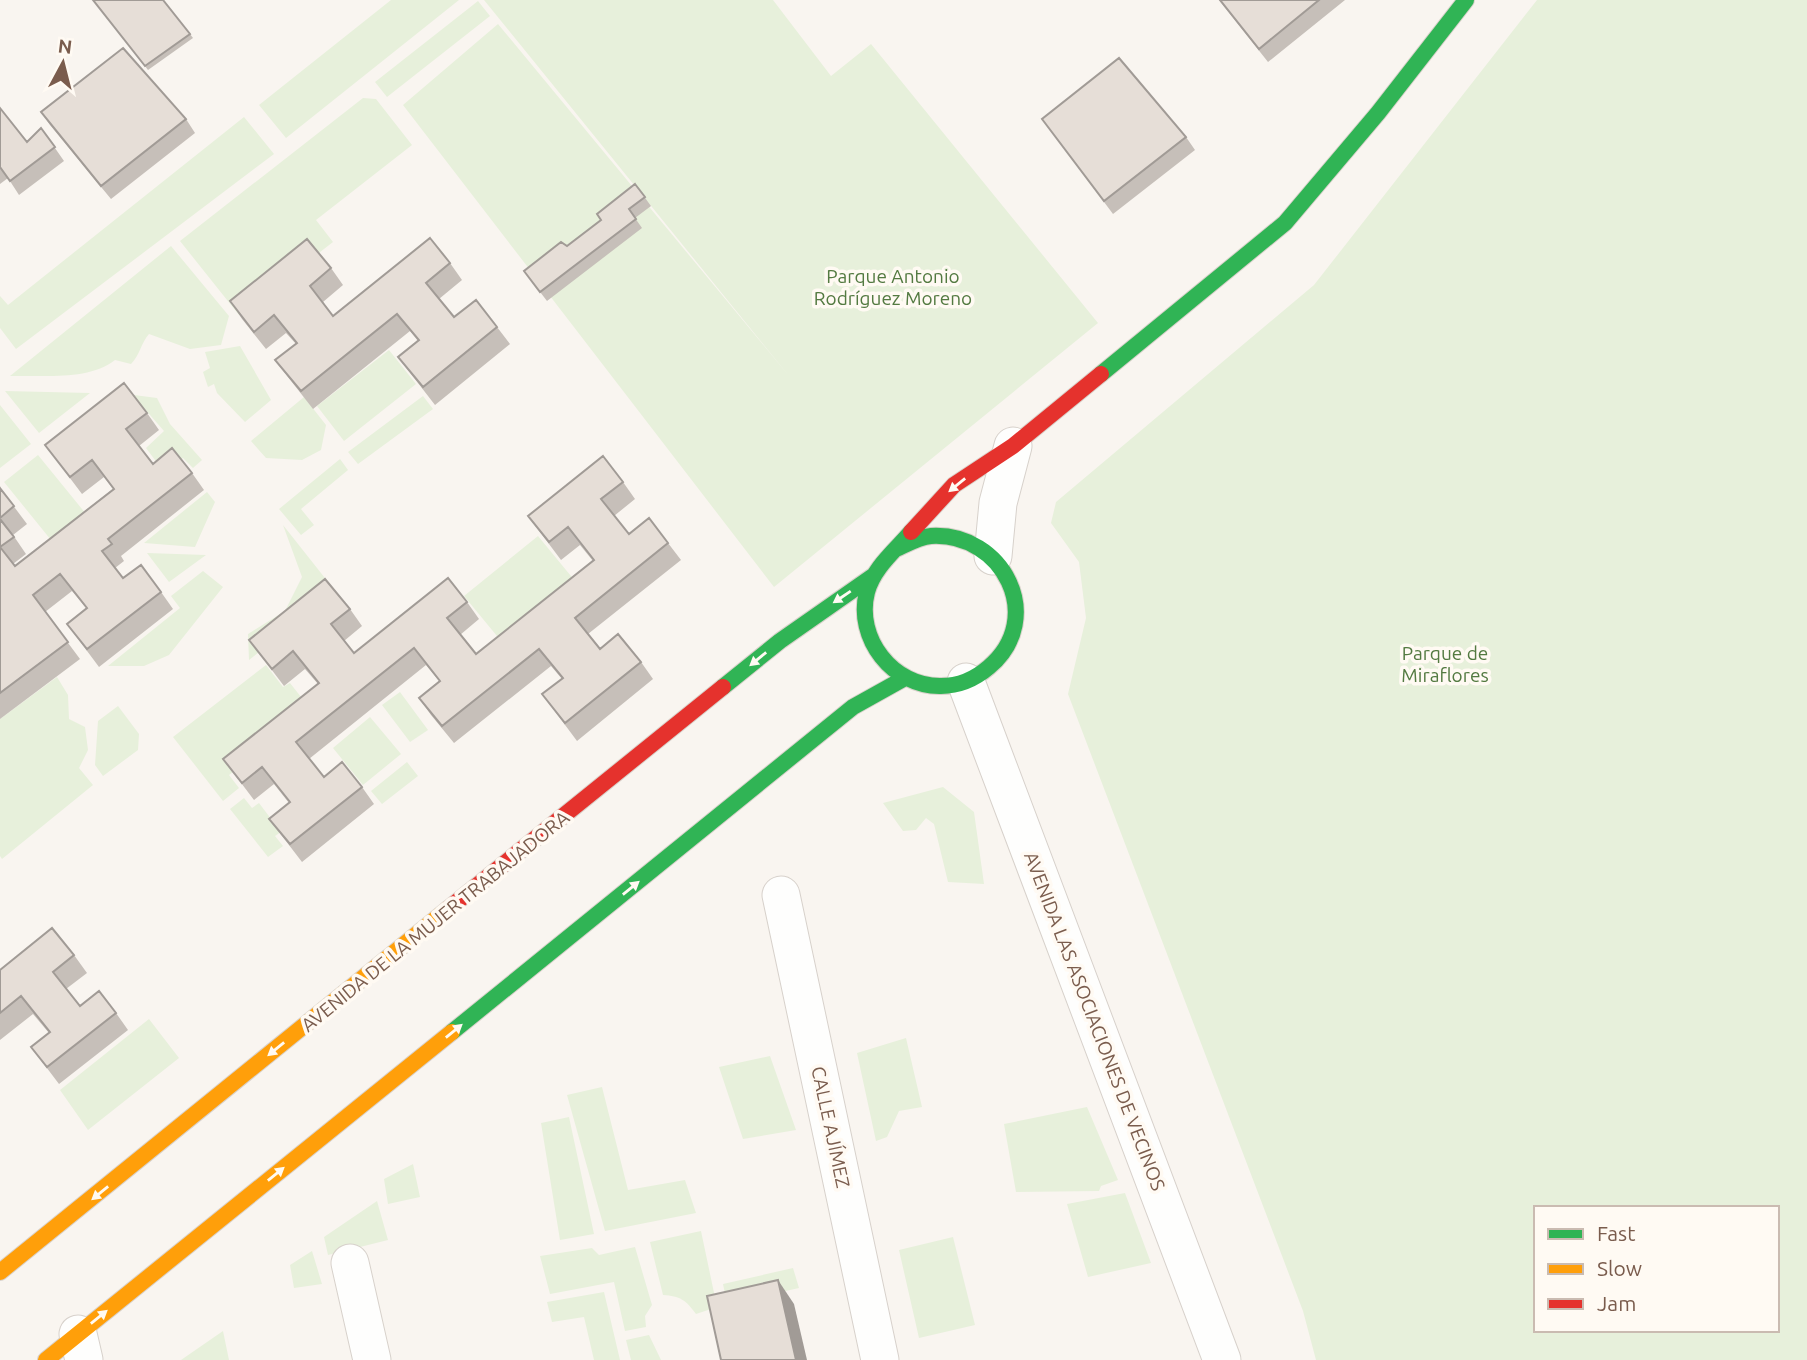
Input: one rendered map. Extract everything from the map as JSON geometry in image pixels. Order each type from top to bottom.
[{"type":"street","points":[[896,550],[928,536],[946,536],[979,546],[1001,566],[1013,588],[1016,617],[1006,650],[982,675],[966,682],[935,686],[905,678],[882,660],[868,633],[865,604],[873,576],[883,561],[954,485],[1013,446],[1274,233],[1369,127],[1466,0]]},
{"type":"street","points":[[993,556],[998,503],[1013,446]]},
{"type":"street","name":"AVENIDA DE LA MUJER TRABAJADORA","points":[[0,1272],[780,641],[873,576]]},
{"type":"street","points":[[46,1360],[81,1347],[853,707],[905,678]]},
{"type":"street","name":"AVENIDA LAS ASOCIACIONES DE VECINOS","points":[[966,682],[1223,1360]]},
{"type":"street","name":"CALLE AJÍMEZ","points":[[781,895],[880,1360]]},
{"type":"street","points":[[349,1263],[372,1360]]},
{"type":"green space","points":[[391,0],[459,0],[286,138],[259,105]]},
{"type":"green space","name":"Parque Antonio Rodríguez Moreno","points":[[484,0],[773,0],[831,76],[871,44],[1098,323],[774,587],[403,105],[498,24],[789,376]]},
{"type":"green space","name":"Parque de Miraflores","points":[[1537,0],[1807,0],[1807,1360],[1316,1360],[1303,1311],[1068,694],[1086,618],[1079,562],[1051,523],[1056,502],[1314,285]]},
{"type":"green space","points":[[478,1],[490,16],[387,97],[375,82]]},
{"type":"green space","points":[[363,98],[376,99],[412,145],[316,220],[333,242],[239,315],[180,241]]},
{"type":"green space","points":[[244,117],[274,154],[16,349],[0,328],[0,296],[8,305]]},
{"type":"green space","points":[[171,246],[229,316],[221,345],[190,349],[149,334],[131,364],[115,360],[104,367],[79,374],[10,376]]},
{"type":"green space","points":[[240,346],[271,400],[245,422],[217,393],[214,384],[208,387],[203,372],[210,368],[205,352]]},
{"type":"green space","points":[[389,350],[416,384],[344,441],[317,406]]},
{"type":"green space","points":[[5,391],[90,393],[39,433]]},
{"type":"green space","points":[[134,395],[157,398],[170,424],[202,460],[193,468],[183,458],[164,472],[146,448],[164,431],[136,399],[58,460],[81,420]]},
{"type":"green space","points":[[423,396],[433,409],[358,464],[348,452]]},
{"type":"green space","points":[[304,397],[326,425],[321,450],[302,460],[266,458],[251,441]]},
{"type":"green space","points":[[0,405],[31,444],[0,468]]},
{"type":"green space","points":[[38,455],[95,525],[51,540],[4,482]]},
{"type":"green space","points":[[340,459],[348,470],[301,509],[314,525],[301,535],[279,509]]},
{"type":"green space","points":[[207,492],[215,502],[195,547],[144,543]]},
{"type":"green space","points":[[283,525],[336,592],[249,660],[248,634],[285,611],[302,577]]},
{"type":"green space","points":[[538,536],[580,587],[506,647],[464,596]]},
{"type":"green space","points":[[147,553],[206,555],[169,582]]},
{"type":"green space","points":[[203,571],[223,587],[169,655],[144,666],[108,666],[180,608],[171,596]]},
{"type":"green space","points":[[266,665],[283,687],[290,683],[312,711],[229,775],[239,788],[223,801],[173,737]]},
{"type":"green space","points":[[57,677],[68,695],[69,719],[85,727],[88,750],[79,768],[93,785],[2,859],[0,719]]},
{"type":"green space","points":[[400,692],[428,730],[410,742],[382,705]]},
{"type":"green space","points":[[118,706],[139,734],[138,750],[103,776],[95,765],[98,721]]},
{"type":"green space","points":[[370,717],[401,754],[363,785],[333,748]]},
{"type":"green space","points":[[407,762],[418,776],[382,804],[371,791]]},
{"type":"green space","points":[[943,787],[974,812],[984,884],[948,882],[934,824],[926,818],[916,830],[903,831],[883,803]]},
{"type":"green space","points":[[244,798],[252,808],[259,803],[281,832],[275,836],[283,846],[268,857],[230,809]]},
{"type":"green space","points":[[149,1019],[179,1058],[88,1130],[60,1090]]},
{"type":"green space","points":[[906,1038],[922,1107],[899,1111],[887,1137],[876,1141],[857,1053]]},
{"type":"green space","points":[[770,1056],[796,1130],[743,1139],[719,1067]]},
{"type":"green space","points":[[602,1087],[628,1190],[685,1180],[696,1213],[605,1231],[567,1095]]},
{"type":"green space","points":[[1087,1107],[1118,1180],[1101,1186],[1099,1191],[1016,1192],[1004,1124]]},
{"type":"green space","points":[[569,1117],[594,1234],[560,1240],[541,1123]]},
{"type":"green space","points":[[413,1164],[420,1197],[388,1204],[384,1179]]},
{"type":"green space","points":[[1125,1193],[1151,1263],[1088,1277],[1067,1204]]},
{"type":"green space","points":[[377,1201],[388,1240],[328,1255],[324,1237]]},
{"type":"green space","points":[[701,1231],[717,1307],[696,1314],[682,1300],[663,1295],[650,1242]]},
{"type":"green space","points":[[953,1237],[975,1325],[919,1338],[899,1250]]},
{"type":"green space","points":[[635,1247],[652,1305],[645,1316],[646,1327],[625,1331],[614,1282],[550,1294],[540,1256],[592,1248],[599,1255]]},
{"type":"green space","points":[[312,1251],[322,1284],[294,1288],[290,1265]]},
{"type":"green space","points":[[793,1268],[799,1288],[727,1304],[723,1284]]},
{"type":"green space","points":[[604,1292],[620,1360],[594,1360],[584,1317],[552,1322],[547,1302]]},
{"type":"green space","points":[[223,1331],[229,1360],[181,1360]]},
{"type":"green space","points":[[649,1335],[661,1360],[631,1360],[626,1340]]},
{"type":"building","points":[[93,0],[163,0],[190,34],[145,66]]},
{"type":"building","points":[[1220,0],[1319,0],[1259,49]]},
{"type":"building","points":[[123,48],[186,119],[101,186],[41,112]]},
{"type":"building","points":[[1119,58],[1186,137],[1104,201],[1042,119]]},
{"type":"building","points":[[0,108],[27,142],[41,128],[55,147],[10,181],[0,167]]},
{"type":"building","points":[[635,184],[645,197],[629,209],[636,219],[540,292],[524,271],[561,242],[567,246],[601,220],[597,214]]},
{"type":"building","points":[[430,238],[450,263],[426,283],[454,317],[476,300],[497,327],[423,387],[398,357],[419,340],[397,314],[301,391],[275,360],[297,343],[274,315],[254,332],[230,301],[307,239],[331,268],[310,286],[333,316]]},
{"type":"building","points":[[124,383],[147,413],[126,429],[153,464],[172,448],[192,473],[108,539],[112,544],[102,551],[123,578],[141,565],[161,592],[87,649],[67,624],[87,608],[60,574],[33,595],[68,642],[0,693],[0,547],[15,566],[114,489],[92,460],[70,477],[45,445]]},
{"type":"building","points":[[603,456],[623,482],[601,499],[629,534],[649,518],[668,543],[575,618],[600,649],[618,634],[641,662],[565,723],[542,694],[563,678],[539,649],[442,726],[419,698],[440,681],[414,648],[296,742],[324,777],[342,762],[362,787],[290,844],[269,819],[290,802],[262,767],[242,783],[223,759],[319,683],[293,651],[272,669],[249,640],[325,579],[350,609],[331,624],[354,653],[448,578],[467,602],[447,618],[476,654],[594,560],[568,527],[549,542],[528,516]]},
{"type":"building","points":[[0,488],[14,506],[0,518]]},
{"type":"building","points":[[0,519],[14,537],[0,547]]},
{"type":"building","points":[[52,928],[74,955],[53,972],[80,1006],[99,991],[116,1013],[47,1067],[31,1047],[50,1032],[21,996],[0,1013],[0,970]]},
{"type":"building","points":[[778,1280],[796,1360],[721,1360],[707,1296]]},
{"type":"traffic: fast","points":[[1101,374],[1285,223],[1378,113],[1466,0]]},
{"type":"traffic: fast","points":[[896,549],[931,536],[957,538],[979,548],[996,563],[1009,582],[1015,603],[1015,625],[1006,647],[989,667],[978,675],[955,685],[924,684],[893,669],[872,642],[865,609],[870,583],[880,567],[911,532]]},
{"type":"traffic: fast","points":[[723,687],[780,641],[873,576]]},
{"type":"traffic: fast","points":[[452,1032],[853,707],[905,678]]},
{"type":"traffic: slow","points":[[0,1272],[448,909]]},
{"type":"traffic: slow","points":[[46,1360],[452,1032]]},
{"type":"traffic: jam","points":[[911,532],[954,485],[1013,446],[1101,374]]},
{"type":"traffic: jam","points":[[448,909],[723,687]]}]
